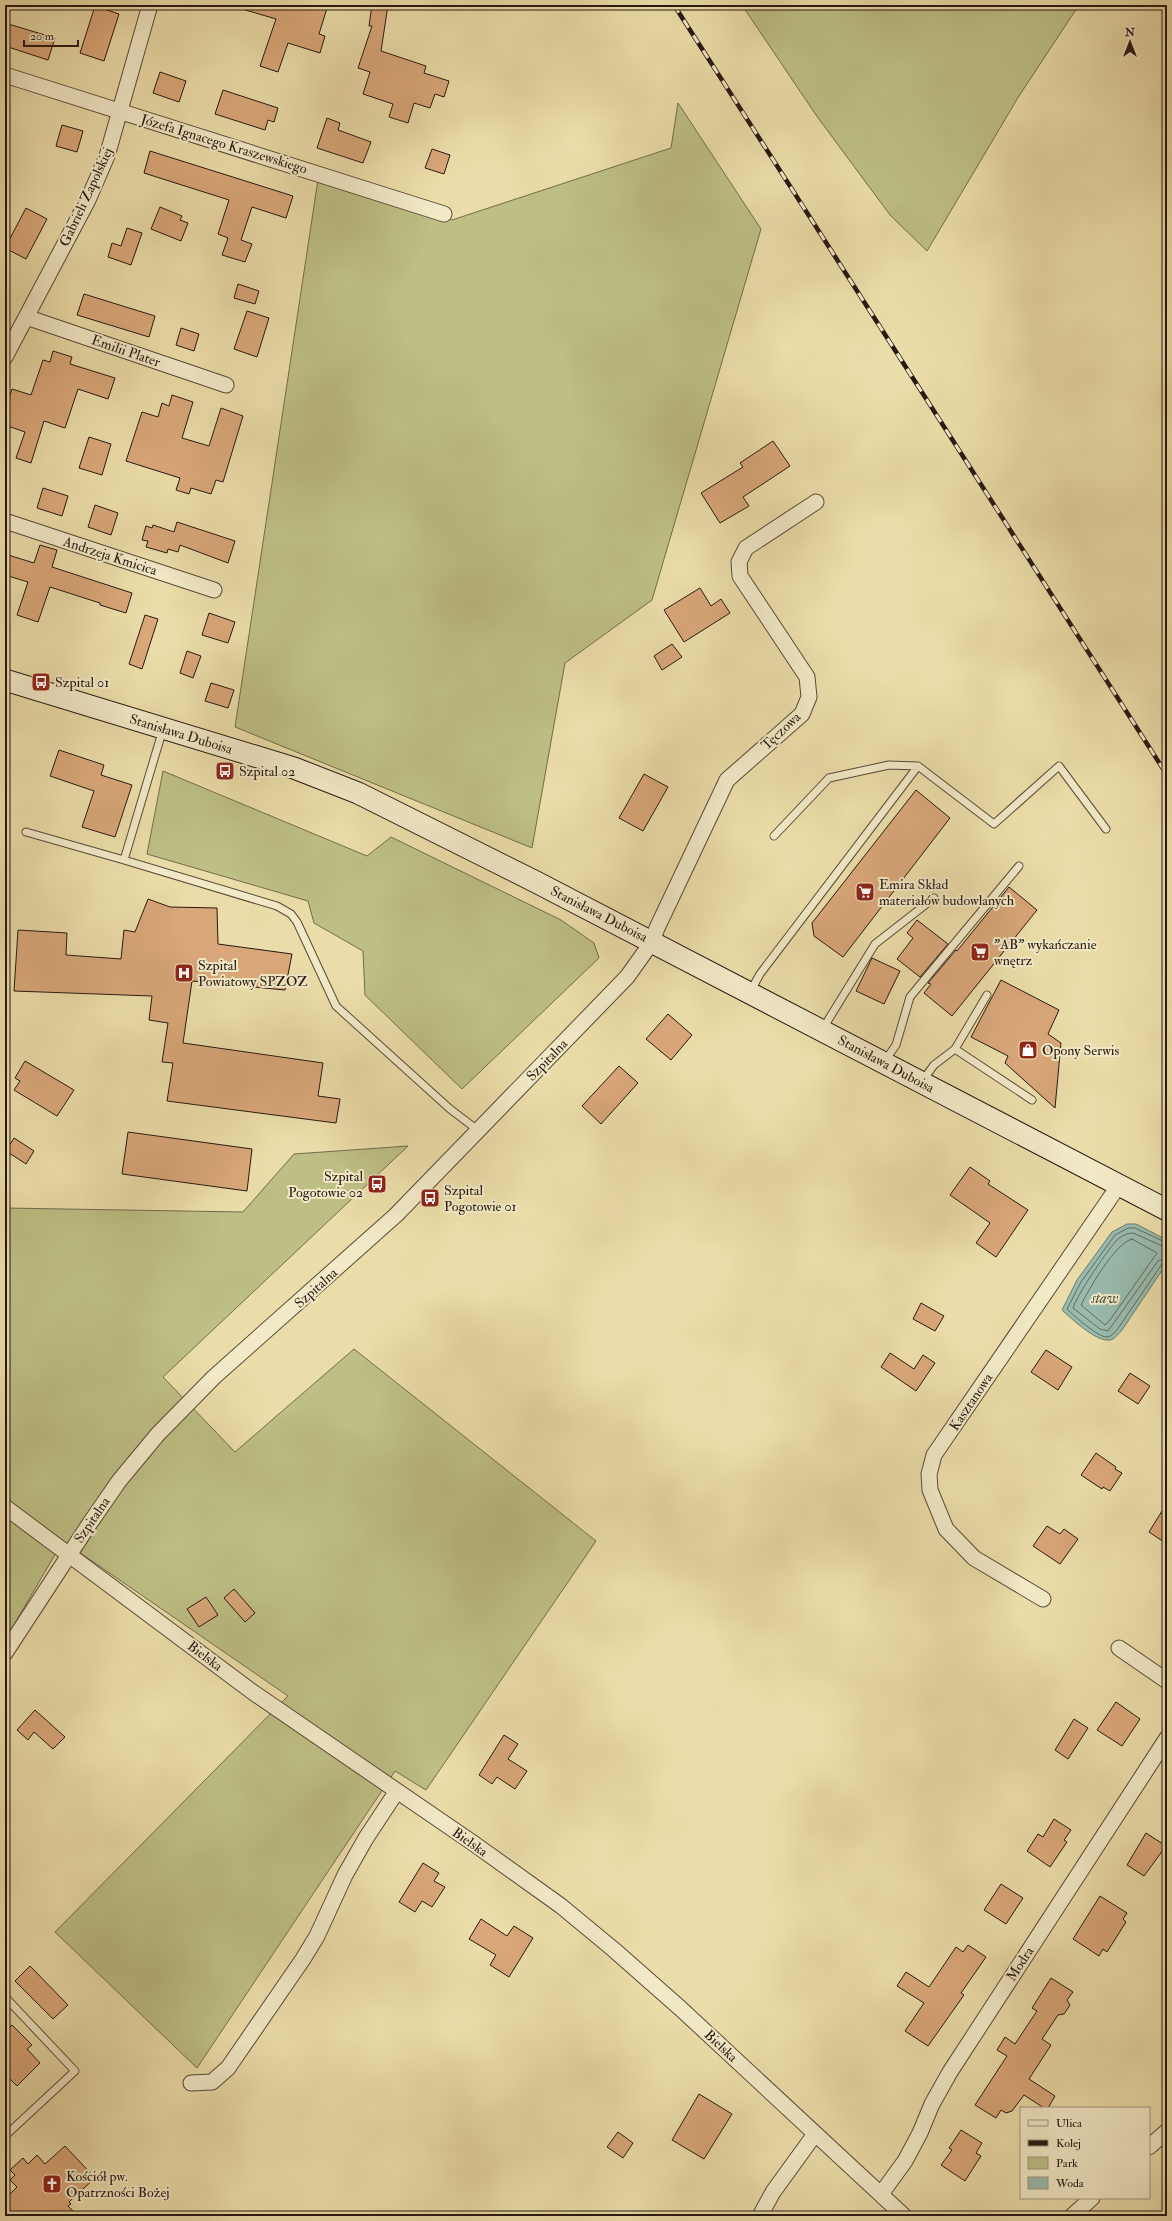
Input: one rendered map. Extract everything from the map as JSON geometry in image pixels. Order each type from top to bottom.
[{"type":"street","name":"Gabrieli Zapolskiej","points":[[5,357],[88,200],[107,156],[121,112],[150,5]]},
{"type":"street","name":"Józefa Ignacego Kraszewskiego","points":[[5,75],[319,173],[444,214]]},
{"type":"street","name":"Emilii Plater","points":[[26,317],[226,385]]},
{"type":"street","name":"Tęczowa","points":[[652,942],[657,928],[727,780],[802,714],[810,697],[807,677],[740,576],[739,562],[746,548],[816,502]]},
{"type":"street","name":"Andrzeja Kmicica","points":[[5,521],[214,590]]},
{"type":"street","name":"Stanisława Duboisa","points":[[5,680],[294,768],[358,793],[450,838],[750,992],[1167,1210]]},
{"type":"street","name":"Szpitalna","points":[[5,1653],[119,1481],[185,1404],[396,1215],[627,977],[652,942]]},
{"type":"street","name":"Kasztanowa","points":[[1043,1599],[974,1558],[946,1529],[930,1490],[929,1474],[934,1455],[1119,1185]]},
{"type":"street","name":"Bielska","points":[[5,1507],[70,1554],[254,1693],[555,1902],[613,1949],[904,2216]]},
{"type":"street","points":[[1119,1648],[1167,1680]]},
{"type":"street","name":"Modra","points":[[880,2194],[906,2161],[932,2104],[950,2072],[1167,1738]]},
{"type":"street","points":[[192,2083],[212,2082],[228,2068],[303,1959],[317,1936],[345,1875],[366,1838],[397,1791]]},
{"type":"street","points":[[760,2216],[773,2192],[815,2134]]},
{"type":"street","points":[[1150,2146],[1166,2134]]},
{"type":"street","points":[[1072,2216],[1091,2199]]},
{"type":"lane","points":[[124,860],[163,729]]},
{"type":"lane","points":[[774,836],[829,778],[889,765],[918,766],[994,824],[1059,766],[1106,829]]},
{"type":"lane","points":[[750,992],[760,974],[918,766]]},
{"type":"lane","points":[[26,832],[277,906],[291,914],[306,937],[336,1006],[450,1109],[479,1131]]},
{"type":"lane","points":[[883,1062],[896,1045],[910,997],[1018,866]]},
{"type":"lane","points":[[822,1030],[875,944],[934,898]]},
{"type":"lane","points":[[922,1082],[934,1065],[955,1049],[987,995]]},
{"type":"lane","points":[[955,1049],[1032,1100]]},
{"type":"lane","points":[[5,2136],[75,2071],[6,1998]]},
{"type":"green space","points":[[748,5],[1079,5],[1019,96],[927,251],[890,215],[816,115],[744,8]]},
{"type":"green space","points":[[678,103],[761,229],[652,600],[565,663],[532,848],[235,727],[319,173],[452,220],[671,148]]},
{"type":"green space","points":[[163,771],[367,856],[391,837],[561,920],[594,943],[599,958],[462,1089],[365,995],[363,951],[314,923],[308,901],[147,854]]},
{"type":"green space","points":[[408,1146],[163,1377],[235,1452],[354,1349],[596,1541],[426,1790],[395,1771],[197,2068],[55,1932],[288,1696],[63,1541],[5,1640],[5,1208],[243,1212],[294,1154]]},
{"type":"water","name":"staw","points":[[1127,1224],[1136,1224],[1167,1240],[1167,1263],[1122,1330],[1113,1339],[1101,1339],[1086,1330],[1062,1310],[1077,1280],[1112,1232]]},
{"type":"building","points":[[243,5],[328,5],[319,34],[325,36],[320,53],[288,43],[278,72],[260,66],[276,19],[242,9]]},
{"type":"building","points":[[372,5],[388,5],[381,51],[426,66],[424,73],[449,81],[444,97],[435,94],[430,108],[414,103],[408,123],[389,117],[393,104],[363,94],[370,72],[358,68],[372,26],[369,26]]},
{"type":"building","points":[[95,6],[119,14],[104,61],[80,53]]},
{"type":"building","points":[[5,23],[55,38],[48,60],[5,46]]},
{"type":"building","points":[[160,72],[186,81],[179,102],[153,93]]},
{"type":"building","points":[[223,90],[278,108],[274,122],[268,120],[265,130],[215,114]]},
{"type":"building","points":[[327,118],[340,123],[338,130],[371,142],[363,163],[317,148]]},
{"type":"building","points":[[62,125],[83,131],[77,152],[56,146]]},
{"type":"building","points":[[432,149],[450,155],[444,174],[425,168]]},
{"type":"building","points":[[150,151],[293,196],[286,218],[252,207],[241,240],[252,244],[245,262],[222,255],[228,238],[218,234],[229,200],[144,173]]},
{"type":"building","points":[[160,207],[182,216],[180,220],[188,223],[181,241],[151,229]]},
{"type":"building","points":[[26,208],[47,219],[26,259],[5,248]]},
{"type":"building","points":[[127,228],[142,233],[131,265],[108,257],[112,243],[121,246]]},
{"type":"building","points":[[238,284],[259,291],[255,304],[234,298]]},
{"type":"building","points":[[84,294],[155,316],[149,337],[77,315]]},
{"type":"building","points":[[247,311],[269,318],[257,357],[234,349]]},
{"type":"building","points":[[181,328],[199,334],[194,351],[176,345]]},
{"type":"building","points":[[53,351],[72,357],[70,364],[115,378],[108,399],[78,389],[65,428],[44,421],[31,463],[16,458],[25,432],[5,425],[5,410],[12,389],[31,395],[43,360],[50,362]]},
{"type":"building","points":[[172,395],[193,402],[182,438],[209,446],[221,408],[243,416],[223,482],[216,480],[211,494],[191,488],[189,494],[176,490],[180,478],[126,461],[142,412],[158,417],[162,403],[169,406]]},
{"type":"building","points":[[89,437],[111,444],[102,475],[79,468]]},
{"type":"building","points":[[773,441],[790,466],[743,497],[749,506],[720,523],[701,493],[743,467],[740,463]]},
{"type":"building","points":[[43,488],[68,496],[62,516],[37,508]]},
{"type":"building","points":[[95,505],[118,513],[111,535],[88,527]]},
{"type":"building","points":[[177,522],[235,541],[228,563],[180,545],[178,552],[168,549],[167,553],[146,547],[148,541],[142,540],[146,526],[152,528],[153,525],[174,532]]},
{"type":"building","points":[[40,545],[57,550],[52,567],[132,593],[126,613],[50,587],[38,622],[17,615],[28,582],[5,575],[5,554],[34,563]]},
{"type":"building","points":[[700,588],[711,606],[721,599],[730,613],[684,642],[664,610]]},
{"type":"building","points":[[209,613],[235,622],[228,643],[202,635]]},
{"type":"building","points":[[145,615],[158,619],[142,669],[129,664]]},
{"type":"building","points":[[672,644],[682,657],[662,670],[654,656]]},
{"type":"building","points":[[187,651],[201,656],[193,678],[180,673]]},
{"type":"building","points":[[211,683],[234,690],[228,708],[205,701]]},
{"type":"building","points":[[59,750],[104,765],[101,775],[132,785],[115,837],[82,827],[94,791],[50,776]]},
{"type":"building","points":[[644,774],[668,787],[643,831],[619,818]]},
{"type":"building","name":"Emira Skład materiałów budowlanych","points":[[916,790],[950,818],[843,957],[814,936],[812,923]]},
{"type":"building","name":"\"AB\" wykańczanie wnętrz","points":[[1009,887],[1037,910],[952,1016],[924,993],[931,984],[928,983],[956,950],[957,951]]},
{"type":"building","points":[[148,899],[170,907],[217,908],[218,944],[292,954],[285,990],[192,981],[183,1043],[323,1063],[318,1096],[340,1099],[336,1123],[167,1101],[173,1063],[162,1062],[168,1023],[149,1020],[152,996],[14,991],[18,930],[67,933],[66,955],[121,959],[124,930],[135,932]]},
{"type":"building","points":[[917,920],[948,944],[920,977],[897,959],[913,938],[907,933]]},
{"type":"building","points":[[872,958],[900,971],[884,1004],[856,991]]},
{"type":"building","name":"Opony Serwis","points":[[1001,980],[1059,1010],[1048,1034],[1061,1043],[1055,1108],[1005,1063],[1008,1056],[971,1037]]},
{"type":"building","points":[[668,1014],[692,1035],[671,1060],[646,1039]]},
{"type":"building","points":[[25,1061],[74,1090],[57,1116],[14,1090],[20,1081],[15,1078]]},
{"type":"building","points":[[619,1066],[638,1083],[601,1124],[582,1106]]},
{"type":"building","points":[[128,1132],[252,1149],[247,1191],[122,1174]]},
{"type":"building","points":[[14,1138],[34,1151],[26,1164],[6,1151]]},
{"type":"building","points":[[970,1167],[990,1181],[988,1184],[1028,1210],[996,1257],[976,1243],[990,1223],[950,1195]]},
{"type":"building","points":[[921,1303],[944,1316],[935,1331],[913,1319]]},
{"type":"building","points":[[1046,1350],[1072,1367],[1058,1390],[1031,1372]]},
{"type":"building","points":[[890,1353],[914,1369],[923,1355],[935,1363],[916,1391],[881,1367]]},
{"type":"building","points":[[1130,1373],[1150,1386],[1138,1404],[1118,1391]]},
{"type":"building","points":[[1096,1453],[1122,1473],[1110,1491],[1103,1487],[1102,1489],[1081,1475]]},
{"type":"building","points":[[1167,1503],[1167,1544],[1149,1532]]},
{"type":"building","points":[[1047,1526],[1060,1534],[1064,1529],[1078,1539],[1060,1564],[1033,1546]]},
{"type":"building","points":[[234,1589],[255,1613],[245,1622],[224,1598]]},
{"type":"building","points":[[206,1597],[218,1615],[199,1627],[187,1609]]},
{"type":"building","points":[[1116,1702],[1140,1719],[1122,1746],[1097,1730]]},
{"type":"building","points":[[35,1710],[65,1737],[53,1749],[34,1732],[28,1740],[17,1730]]},
{"type":"building","points":[[1074,1719],[1088,1728],[1068,1759],[1055,1750]]},
{"type":"building","points":[[504,1735],[518,1744],[508,1759],[527,1771],[515,1789],[497,1777],[492,1784],[479,1775]]},
{"type":"building","points":[[1054,1819],[1071,1830],[1064,1840],[1067,1842],[1050,1867],[1027,1851],[1038,1834],[1043,1837]]},
{"type":"building","points":[[1146,1833],[1166,1846],[1144,1876],[1127,1865]]},
{"type":"building","points":[[423,1863],[439,1873],[434,1881],[445,1887],[432,1907],[422,1901],[415,1912],[399,1902]]},
{"type":"building","points":[[1001,1884],[1023,1898],[1006,1924],[984,1910]]},
{"type":"building","points":[[1100,1896],[1127,1913],[1123,1919],[1126,1922],[1107,1952],[1103,1949],[1099,1956],[1073,1939]]},
{"type":"building","points":[[481,1919],[507,1936],[514,1926],[533,1938],[509,1977],[490,1965],[496,1955],[469,1939]]},
{"type":"building","points":[[968,1945],[986,1957],[961,1993],[964,1995],[928,2046],[905,2031],[924,2003],[897,1986],[906,1972],[929,1987],[956,1947],[963,1952]]},
{"type":"building","points":[[30,1966],[68,2005],[53,2019],[15,1981]]},
{"type":"building","points":[[1051,1978],[1073,1992],[1067,2000],[1070,2005],[1064,2014],[1058,2015],[1042,2039],[1051,2045],[1029,2079],[1055,2096],[1049,2107],[1042,2107],[1024,2095],[1012,2111],[1006,2113],[1001,2110],[996,2118],[975,2105],[1007,2056],[997,2050],[1005,2037],[1015,2044],[1037,2011],[1032,2008]]},
{"type":"building","points":[[12,2025],[32,2045],[27,2049],[40,2063],[17,2086],[5,2074],[5,2033]]},
{"type":"building","points":[[699,2094],[732,2114],[704,2159],[672,2140]]},
{"type":"building","points":[[961,2130],[982,2143],[976,2153],[981,2156],[965,2181],[941,2165],[952,2150],[949,2148]]},
{"type":"building","points":[[618,2132],[633,2143],[623,2158],[607,2147]]},
{"type":"building","name":"Kościół pw. Opatrzności Bożej","points":[[65,2146],[95,2178],[69,2202],[71,2204],[68,2206],[78,2216],[5,2216],[5,2199],[17,2187],[10,2180],[15,2175],[10,2170],[23,2158],[28,2164],[37,2155],[45,2164]]},
{"type":"railway","points":[[674,5],[1167,775]]},
{"type":"place","name":"Szpital 01","points":[[41,682]]},
{"type":"place","name":"Szpital 02","points":[[225,771]]},
{"type":"place","name":"Emira Skład materiałów budowlanych","points":[[865,892]]},
{"type":"place","name":"\"AB\" wykańczanie wnętrz","points":[[980,952]]},
{"type":"place","name":"Szpital Powiatowy SPZOZ","points":[[184,973]]},
{"type":"place","name":"Opony Serwis","points":[[1028,1050]]},
{"type":"place","name":"Szpital Pogotowie 02","points":[[377,1184]]},
{"type":"place","name":"Szpital Pogotowie 01","points":[[430,1198]]},
{"type":"place","name":"Kościół pw. Opatrzności Bożej","points":[[52,2184]]}]
